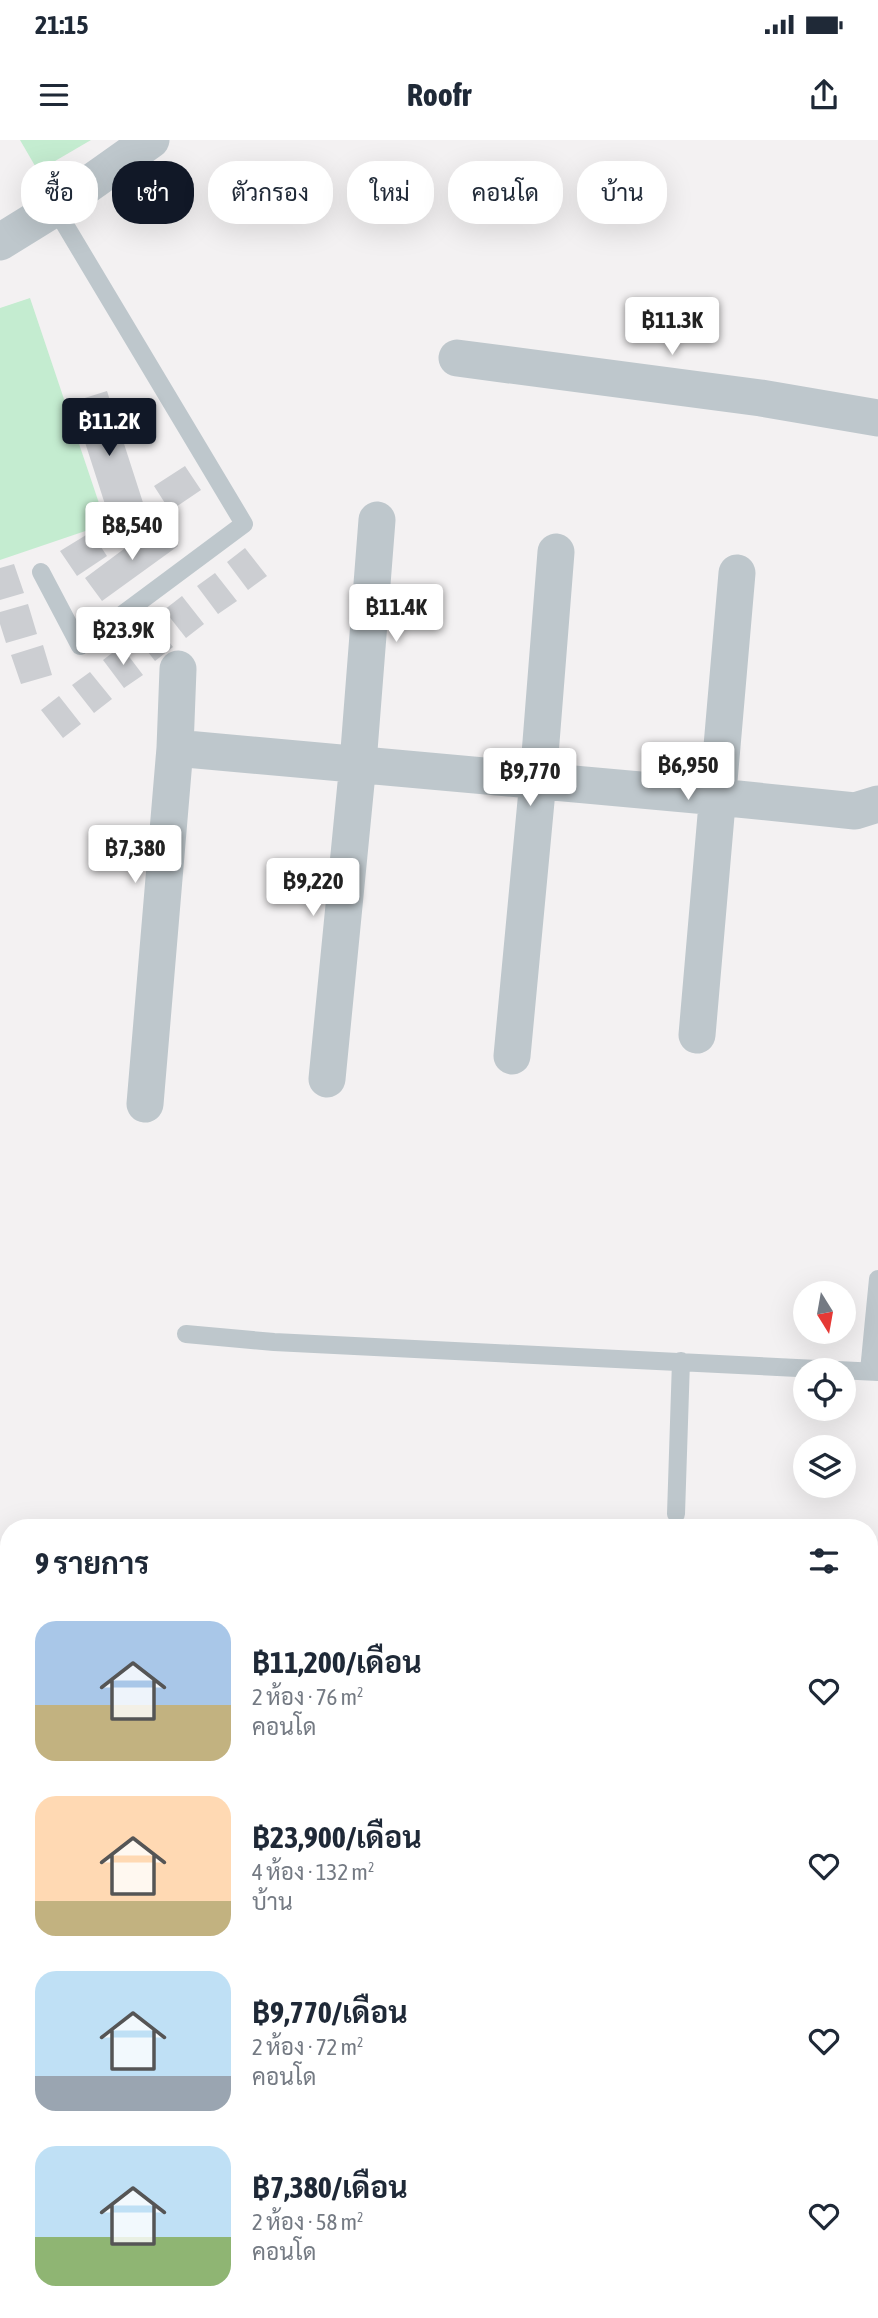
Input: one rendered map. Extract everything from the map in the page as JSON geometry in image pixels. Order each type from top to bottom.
[{"type":"street","points":[[98,178],[151,140]]},
{"type":"street","points":[[0,242],[29,224]]},
{"type":"street","points":[[457,358],[761,398],[878,418]]},
{"type":"street","points":[[327,1079],[358,763],[377,520]]},
{"type":"street","points":[[512,1056],[556,552]]},
{"type":"street","points":[[697,1035],[737,573]]},
{"type":"street","points":[[145,1104],[175,748],[178,669]]},
{"type":"street","points":[[175,748],[855,811],[878,804]]},
{"type":"lane","points":[[41,572],[80,646],[244,524],[65,224]]},
{"type":"lane","points":[[186,1334],[274,1342],[873,1371],[878,1279]]},
{"type":"lane","points":[[676,1514],[681,1361]]},
{"type":"green space","points":[[20,140],[91,140],[55,161],[32,161]]},
{"type":"green space","points":[[30,298],[106,524],[0,560],[0,308]]},
{"type":"building","points":[[107,391],[147,515],[112,526],[72,402]]},
{"type":"building","points":[[185,466],[201,490],[170,511],[154,486]]},
{"type":"building","points":[[160,522],[178,546],[102,601],[85,578]]},
{"type":"building","points":[[91,532],[107,556],[77,576],[60,551]]},
{"type":"building","points":[[245,548],[267,576],[248,590],[227,562]]},
{"type":"building","points":[[14,564],[24,593],[0,600],[0,568]]},
{"type":"building","points":[[215,573],[237,601],[218,614],[197,586]]},
{"type":"building","points":[[182,596],[204,624],[186,638],[164,610]]},
{"type":"building","points":[[28,604],[37,634],[6,643],[0,624],[0,612]]},
{"type":"building","points":[[151,619],[173,647],[155,661],[133,633]]},
{"type":"building","points":[[43,645],[52,675],[21,684],[11,655]]},
{"type":"building","points":[[121,646],[143,675],[124,688],[103,660]]},
{"type":"building","points":[[90,672],[112,699],[94,713],[72,685]]},
{"type":"building","points":[[59,696],[81,724],[63,738],[41,710]]}]
